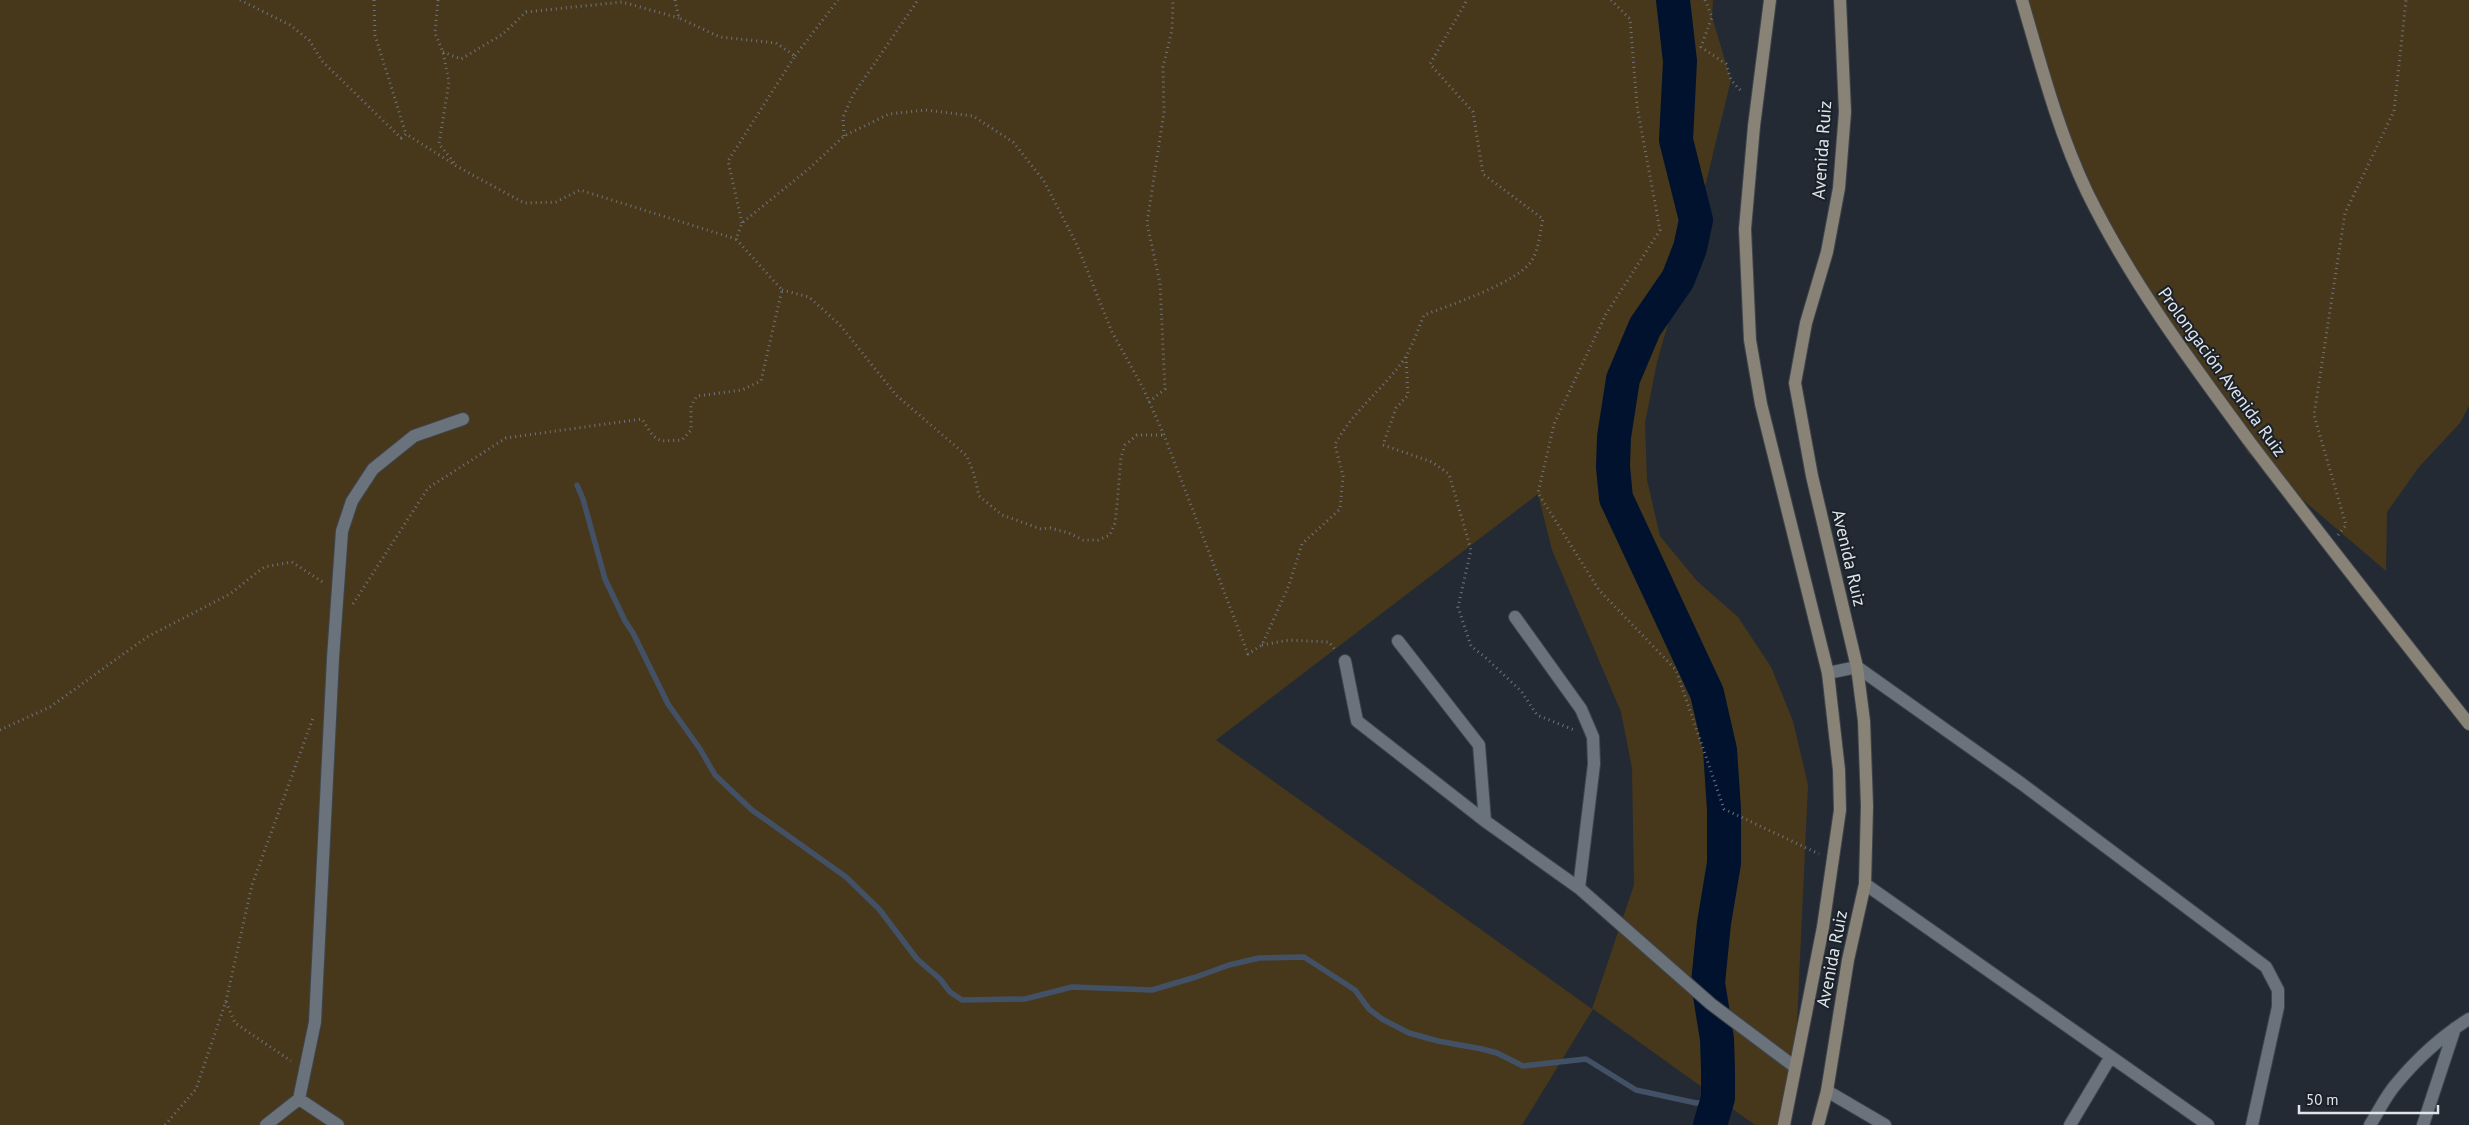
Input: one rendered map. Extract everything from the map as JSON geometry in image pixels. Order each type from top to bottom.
[{"type":"street","name":"Avenida Ruiz","points":[[1770,0],[1754,126],[1745,229],[1750,340],[1761,404],[1828,673],[1839,770],[1840,810],[1823,928],[1784,1125]]},
{"type":"street","name":"Avenida Ruiz","points":[[1818,1125],[1827,1090],[1848,960],[1865,884],[1867,806],[1864,721],[1857,667],[1812,476],[1795,383],[1806,323],[1827,252],[1839,188],[1845,112],[1840,0]]},
{"type":"street","name":"Prolongación Avenida Ruiz","points":[[2022,0],[2054,109],[2087,190],[2120,254],[2180,348],[2329,547],[2469,724]]},
{"type":"street","points":[[266,1125],[299,1099],[305,1080],[315,1022],[342,531],[352,501],[373,469],[414,436],[463,419]]},
{"type":"street","points":[[1515,617],[1581,709],[1593,737],[1594,764],[1579,888]]},
{"type":"street","points":[[1398,641],[1479,746],[1485,821]]},
{"type":"street","points":[[1345,662],[1357,721],[1485,821],[1579,888],[1711,1004],[1795,1067]]},
{"type":"street","points":[[1828,673],[1857,667],[2022,784],[2266,967],[2278,990],[2278,1007],[2252,1125]]},
{"type":"street","points":[[1865,884],[2110,1058],[2208,1125]]},
{"type":"street","points":[[2370,1125],[2396,1084],[2420,1058],[2469,1019]]},
{"type":"street","points":[[2423,1125],[2456,1028]]},
{"type":"street","points":[[2070,1125],[2110,1058]]},
{"type":"street","points":[[1827,1090],[1885,1125]]},
{"type":"street","points":[[299,1099],[338,1125]]},
{"type":"path","points":[[240,0],[290,24],[309,40],[322,61],[401,138],[406,134]]},
{"type":"path","points":[[374,0],[375,36],[406,134],[458,167],[524,203],[556,202],[580,190],[736,239],[782,290],[809,297],[834,319],[896,394],[967,456],[974,474],[979,496],[1002,515],[1042,529],[1050,528],[1069,533],[1083,540],[1098,540],[1110,535],[1114,523],[1120,479],[1120,457],[1125,445],[1136,435],[1164,435]]},
{"type":"path","points":[[438,0],[434,33],[443,52],[449,82],[439,144],[458,167]]},
{"type":"path","points":[[675,0],[679,18]]},
{"type":"path","points":[[742,223],[728,161],[796,56],[838,0]]},
{"type":"path","points":[[844,136],[843,117],[853,95],[918,0]]},
{"type":"path","points":[[1149,402],[1165,389],[1160,283],[1147,223],[1164,112],[1163,67],[1172,30],[1173,0]]},
{"type":"path","points":[[1262,645],[1289,585],[1302,544],[1340,509],[1343,476],[1335,445],[1345,426],[1377,394],[1406,357],[1424,315],[1470,299],[1518,273],[1532,260],[1543,218],[1483,174],[1473,112],[1430,64],[1467,0]]},
{"type":"path","points":[[1611,0],[1630,18],[1637,106],[1660,230],[1606,314],[1554,424],[1538,494],[1599,590],[1676,670],[1724,809],[1821,855],[1823,846]]},
{"type":"path","points":[[1705,0],[1712,17],[1701,47],[1726,64],[1731,80],[1744,94]]},
{"type":"path","points":[[2329,547],[2346,525],[2314,415],[2321,358],[2345,213],[2394,111],[2406,0]]},
{"type":"path","points":[[443,52],[461,59],[503,34],[526,12],[622,2],[679,18],[720,37],[776,43],[796,56]]},
{"type":"path","points":[[736,239],[742,223],[811,167],[844,136],[890,114],[926,110],[973,116],[1013,142],[1044,181],[1073,237],[1112,332],[1149,402],[1164,435],[1248,654],[1262,645],[1289,640],[1329,642],[1345,662]]},
{"type":"path","points":[[0,730],[50,707],[147,637],[230,594],[264,567],[292,562],[326,585],[337,601],[348,612],[428,488],[506,438],[642,419],[654,436],[661,442],[682,440],[691,430],[691,406],[698,396],[742,390],[762,381],[782,290]]},
{"type":"path","points":[[1406,357],[1408,395],[1396,408],[1382,445],[1432,462],[1450,474],[1471,550],[1458,607],[1470,646],[1486,658],[1521,691],[1537,715],[1593,737]]},
{"type":"path","points":[[165,1125],[196,1089],[226,1001],[252,885],[314,716]]},
{"type":"path","points":[[226,1001],[235,1023],[285,1055],[295,1065],[305,1080]]},
{"type":"shaded area","points":[[0,0],[1713,0],[1712,17],[1731,80],[1690,248],[1657,362],[1645,423],[1647,480],[1660,536],[1697,581],[1738,617],[1771,667],[1793,721],[1808,785],[1795,1067],[1786,1125],[1755,1125],[1593,1009],[1522,1125],[0,1125]],"holes":[[[1538,494],[1552,550],[1621,712],[1632,768],[1634,885],[1592,1009],[1216,740]]]},
{"type":"shaded area","points":[[2024,0],[2469,0],[2469,406],[2460,423],[2419,467],[2387,512],[2386,571],[2248,453],[2091,193],[2058,112]]},
{"type":"waterway","points":[[1673,0],[1680,61],[1676,140],[1696,220],[1690,248],[1678,279],[1645,327],[1623,379],[1614,437],[1613,467],[1616,498],[1707,693],[1720,750],[1724,809],[1724,863],[1714,923],[1708,983],[1717,1039],[1718,1098],[1710,1125]]},
{"type":"waterway","points":[[577,485],[583,499],[605,579],[668,704],[700,749],[715,775],[752,810],[846,877],[879,909],[917,959],[940,979],[950,992],[962,1000],[1025,999],[1072,987],[1152,990],[1229,965],[1259,958],[1304,957],[1355,990],[1369,1009],[1382,1019],[1409,1033],[1497,1053],[1523,1066],[1586,1059],[1636,1090],[1696,1103],[1711,1102],[1718,1098]]}]
